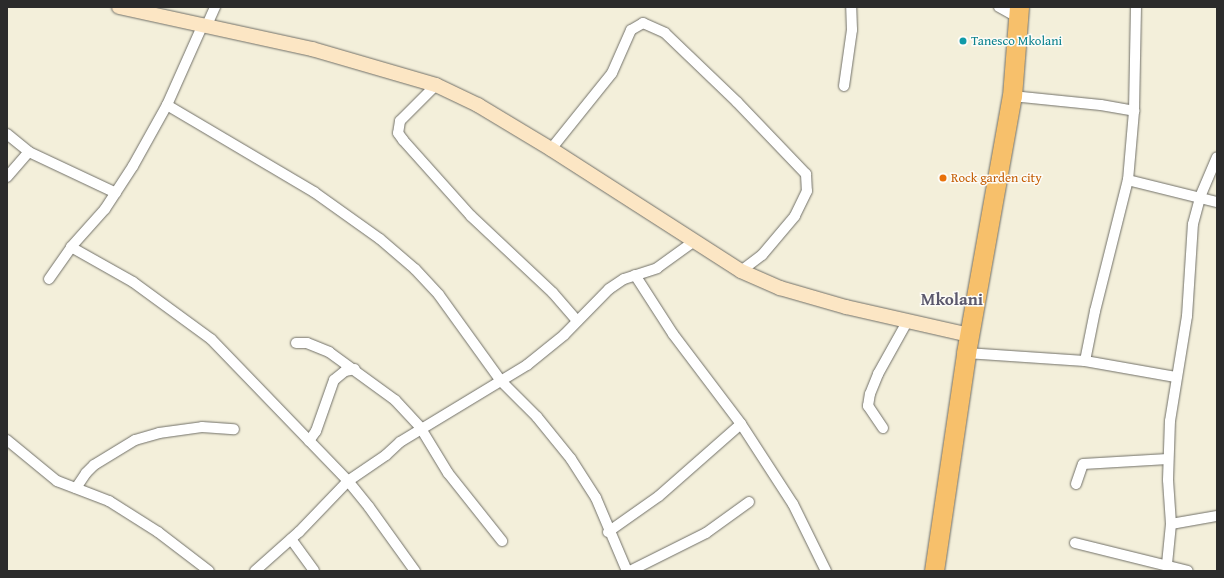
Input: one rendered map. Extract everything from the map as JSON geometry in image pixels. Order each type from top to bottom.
[{"type":"highway","points":[[934,571],[968,344],[1012,96],[1018,12]]},
{"type":"street","points":[[119,7],[312,49],[436,85],[478,105],[551,149],[692,242],[741,271],[780,288],[907,322],[968,344],[1176,377]]},
{"type":"street","points":[[49,280],[71,247],[116,193],[167,105],[214,7]]},
{"type":"street","points":[[844,86],[852,30],[851,7]]},
{"type":"street","points":[[999,7],[1018,12]]},
{"type":"street","points":[[1085,362],[1094,311],[1128,180],[1134,111],[1136,7]]},
{"type":"street","points":[[551,149],[612,73],[631,30],[643,23],[665,33],[738,102],[806,174],[807,191],[795,216],[762,255],[741,271]]},
{"type":"street","points":[[436,85],[400,121],[398,133],[471,216],[553,293],[577,321]]},
{"type":"street","points":[[1012,96],[1101,105],[1134,111]]},
{"type":"street","points":[[167,105],[283,173],[380,238],[415,269],[439,295],[501,382],[537,417],[571,459],[596,498],[608,532],[627,571]]},
{"type":"street","points":[[7,134],[29,152],[116,193]]},
{"type":"street","points":[[7,177],[29,152]]},
{"type":"street","points":[[1167,564],[1171,524],[1168,459],[1176,377],[1187,316],[1193,224],[1200,197],[1217,157]]},
{"type":"street","points":[[1128,180],[1217,202]]},
{"type":"street","points":[[255,571],[290,540],[348,482],[420,427],[501,382],[527,365],[577,321],[609,289],[636,275],[657,268],[692,242]]},
{"type":"street","points":[[71,247],[133,282],[211,339],[348,482],[369,507],[415,571]]},
{"type":"street","points":[[636,275],[673,334],[741,424],[793,504],[826,571]]},
{"type":"street","points":[[883,428],[868,406],[870,394],[878,374],[907,322]]},
{"type":"street","points":[[296,343],[315,345],[355,369],[395,400],[420,427],[448,473],[502,541]]},
{"type":"street","points":[[309,441],[316,431],[334,380],[345,371],[355,369]]},
{"type":"street","points":[[608,532],[659,496],[741,424]]},
{"type":"street","points":[[76,488],[86,473],[94,465],[135,440],[159,433],[202,427],[234,429]]},
{"type":"street","points":[[7,440],[57,481],[109,501],[138,519],[209,571]]},
{"type":"street","points":[[1076,484],[1083,464],[1168,459]]},
{"type":"street","points":[[630,571],[706,533],[749,502]]},
{"type":"street","points":[[1171,524],[1217,516]]},
{"type":"street","points":[[290,540],[314,571]]},
{"type":"street","points":[[1075,543],[1167,564],[1188,571]]},
{"type":"place","name":"Tanesco Mkolani","points":[[963,41]]},
{"type":"place","name":"Rock garden city","points":[[943,178]]},
{"type":"district","name":"Mkolani","points":[[952,299]]}]
